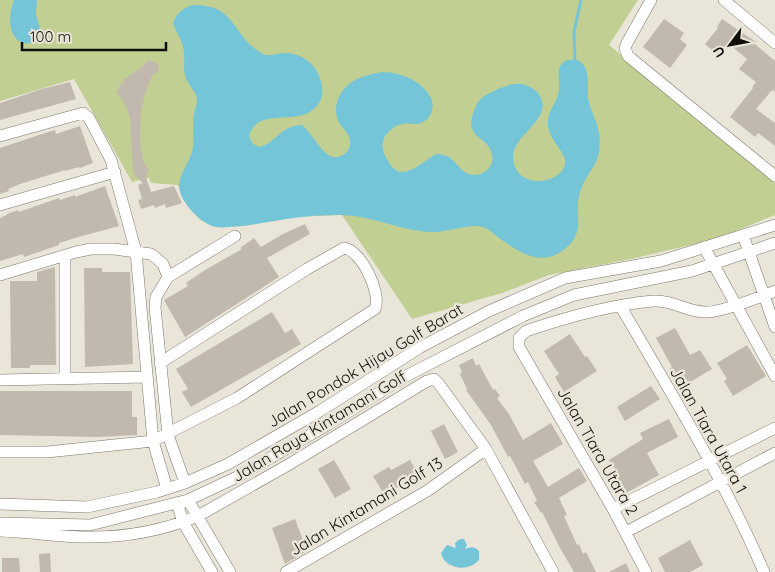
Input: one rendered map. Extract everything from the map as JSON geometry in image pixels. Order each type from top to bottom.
[{"type":"street","points":[[651,0],[626,43],[626,52],[631,59],[775,176]]},
{"type":"street","points":[[724,0],[775,42]]},
{"type":"street","points":[[0,136],[83,113],[89,118],[112,160],[136,252],[153,442],[167,489]]},
{"type":"street","points":[[0,205],[115,172]]},
{"type":"street","name":"Jalan Pondok Hijau Golf Barat","points":[[0,504],[88,507],[121,501],[185,483],[228,464],[320,411],[419,348],[489,311],[565,278],[661,261],[775,225]]},
{"type":"street","points":[[742,235],[775,327]]},
{"type":"street","points":[[185,483],[168,435],[154,302],[168,277],[235,236]]},
{"type":"street","name":"Jalan Pondok Hijau Golf Barat","points":[[0,523],[90,525],[183,502],[237,477],[329,424],[399,380],[523,316],[574,294],[692,271],[775,243]]},
{"type":"street","points":[[704,247],[775,376]]},
{"type":"street","points":[[0,452],[47,452],[153,442],[168,435],[236,398],[375,309],[377,301],[364,265],[356,255],[347,248],[344,248],[307,269],[160,363]]},
{"type":"street","points":[[0,276],[76,252],[91,249],[114,249],[151,254],[157,257],[163,264],[168,277]]},
{"type":"street","points":[[65,256],[65,378]]},
{"type":"street","points":[[565,278],[574,294]]},
{"type":"street","points":[[621,306],[653,301],[670,301],[683,307],[706,313],[775,291]]},
{"type":"street","name":"Jalan Tiara Utara 2","points":[[621,306],[588,311],[526,331],[518,338],[519,347],[626,532],[646,572]]},
{"type":"street","name":"Jalan Tiara Utara 1","points":[[621,306],[709,460],[751,542],[764,572]]},
{"type":"street","points":[[0,380],[147,377]]},
{"type":"street","name":"Jalan Raya Kintamani Golf","points":[[0,531],[82,537],[135,533],[183,522],[198,516],[297,460],[434,379],[486,449],[552,572]]},
{"type":"street","points":[[320,411],[329,424]]},
{"type":"street","points":[[613,509],[775,428]]},
{"type":"street","name":"Jalan Kintamani Golf 13","points":[[286,572],[427,491],[486,449]]},
{"type":"street","points":[[626,532],[775,453]]},
{"type":"street","points":[[183,502],[198,516],[230,572]]},
{"type":"street","points":[[183,502],[183,522],[212,572]]},
{"type":"street","points":[[19,523],[20,505]]},
{"type":"green space","points":[[0,0],[638,0],[609,45],[775,183],[775,215],[716,239],[631,259],[549,275],[502,293],[412,319],[342,215],[295,217],[244,226],[215,227],[199,219],[183,199],[178,185],[151,183],[149,178],[132,182],[74,79],[0,101]]},
{"type":"water","points":[[14,0],[37,0],[36,14],[41,33],[36,40],[23,43],[17,40],[13,34],[10,25]]},
{"type":"water","points":[[192,5],[217,9],[261,53],[267,55],[287,53],[298,55],[307,60],[317,71],[322,85],[322,93],[321,99],[314,109],[294,117],[272,118],[254,126],[249,136],[252,143],[259,147],[270,142],[288,128],[302,125],[326,153],[330,156],[338,157],[346,153],[350,146],[350,141],[338,121],[336,105],[341,93],[350,83],[362,77],[386,72],[402,75],[419,84],[431,98],[433,107],[430,115],[421,123],[397,126],[387,133],[383,141],[383,149],[392,167],[404,172],[411,170],[436,154],[449,157],[466,173],[478,175],[485,172],[491,166],[493,158],[490,148],[478,137],[472,127],[471,120],[475,108],[487,94],[505,86],[521,84],[530,87],[538,93],[542,102],[542,111],[514,150],[513,159],[516,169],[522,176],[530,180],[547,180],[555,177],[561,172],[565,165],[565,160],[550,133],[548,119],[559,91],[559,71],[562,63],[574,60],[579,61],[586,69],[588,98],[598,129],[600,144],[597,160],[580,192],[578,227],[574,240],[559,253],[541,258],[526,255],[487,229],[478,226],[432,232],[408,229],[350,215],[321,215],[253,225],[211,226],[193,212],[183,199],[179,185],[192,152],[193,117],[197,101],[196,95],[187,81],[183,47],[173,23],[180,12]]},
{"type":"water","points":[[460,539],[464,539],[467,545],[465,549],[472,547],[479,551],[479,560],[475,564],[464,568],[447,563],[441,553],[447,545],[456,548],[455,543]]},
{"type":"building","points":[[664,19],[684,33],[680,39],[687,45],[670,68],[643,47]]},
{"type":"building","points":[[722,19],[756,42],[755,44],[775,61],[775,92],[772,90],[756,109],[775,123],[775,146],[758,133],[755,137],[730,117],[756,82],[739,69],[747,59],[729,44],[719,56],[705,44],[718,28]]},
{"type":"building","points":[[149,60],[157,63],[159,67],[158,71],[152,76],[141,111],[140,145],[144,163],[149,170],[146,177],[151,192],[174,186],[182,203],[166,208],[165,204],[155,208],[154,205],[141,209],[138,200],[142,199],[138,185],[143,183],[134,175],[133,170],[130,117],[126,106],[116,91],[126,78]]},
{"type":"building","points":[[70,82],[76,99],[0,120],[0,103]]},
{"type":"building","points":[[80,126],[93,163],[20,184],[0,194],[0,148],[55,130],[56,134]]},
{"type":"building","points":[[105,186],[119,226],[59,243],[59,245],[24,257],[23,254],[0,261],[0,218],[18,210],[19,212],[59,198],[60,200],[75,195],[75,197]]},
{"type":"building","points":[[305,224],[310,234],[267,258],[279,277],[185,337],[164,300],[188,286],[186,283],[205,270],[242,249],[240,248],[254,238],[261,247]]},
{"type":"building","points":[[55,267],[56,365],[30,365],[30,368],[11,368],[10,281],[37,281],[37,272]]},
{"type":"building","points":[[84,268],[102,268],[102,272],[130,272],[133,364],[85,367]]},
{"type":"building","points":[[272,312],[285,333],[292,329],[301,344],[191,407],[182,392],[188,389],[176,369]]},
{"type":"building","points":[[675,328],[690,355],[700,350],[712,369],[682,387],[670,368],[672,367],[656,338]]},
{"type":"building","points":[[570,334],[597,371],[564,392],[555,377],[559,374],[544,351]]},
{"type":"building","points":[[747,345],[766,376],[733,396],[724,381],[727,379],[717,363]]},
{"type":"building","points":[[473,358],[476,366],[479,364],[493,390],[495,389],[500,396],[497,398],[509,414],[523,440],[551,423],[563,444],[533,461],[548,487],[579,468],[587,481],[559,498],[567,515],[564,516],[577,545],[579,544],[583,554],[586,552],[596,572],[574,572],[542,512],[534,502],[537,501],[528,482],[525,484],[491,425],[466,390],[459,365]]},
{"type":"building","points":[[651,386],[660,399],[625,421],[617,407]]},
{"type":"building","points":[[0,391],[132,391],[132,417],[137,417],[137,435],[97,437],[0,435]]},
{"type":"building","points":[[669,419],[678,437],[647,453],[659,475],[626,493],[609,460],[643,439],[640,433]]},
{"type":"building","points":[[444,424],[458,452],[445,459],[431,431]]},
{"type":"building","points":[[334,460],[351,489],[335,498],[318,469]]},
{"type":"building","points":[[410,460],[420,478],[403,488],[402,485],[385,496],[373,476],[389,467],[391,470]]},
{"type":"building","points":[[295,519],[307,551],[285,564],[272,528]]},
{"type":"building","points":[[690,540],[703,565],[690,572],[665,572],[658,558]]},
{"type":"building","points":[[50,553],[51,572],[40,572],[39,554]]},
{"type":"building","points":[[2,558],[19,558],[20,572],[2,572]]},
{"type":"building","points":[[626,563],[630,572],[609,572]]},
{"type":"waterway","points":[[575,59],[574,32],[581,0]]}]
